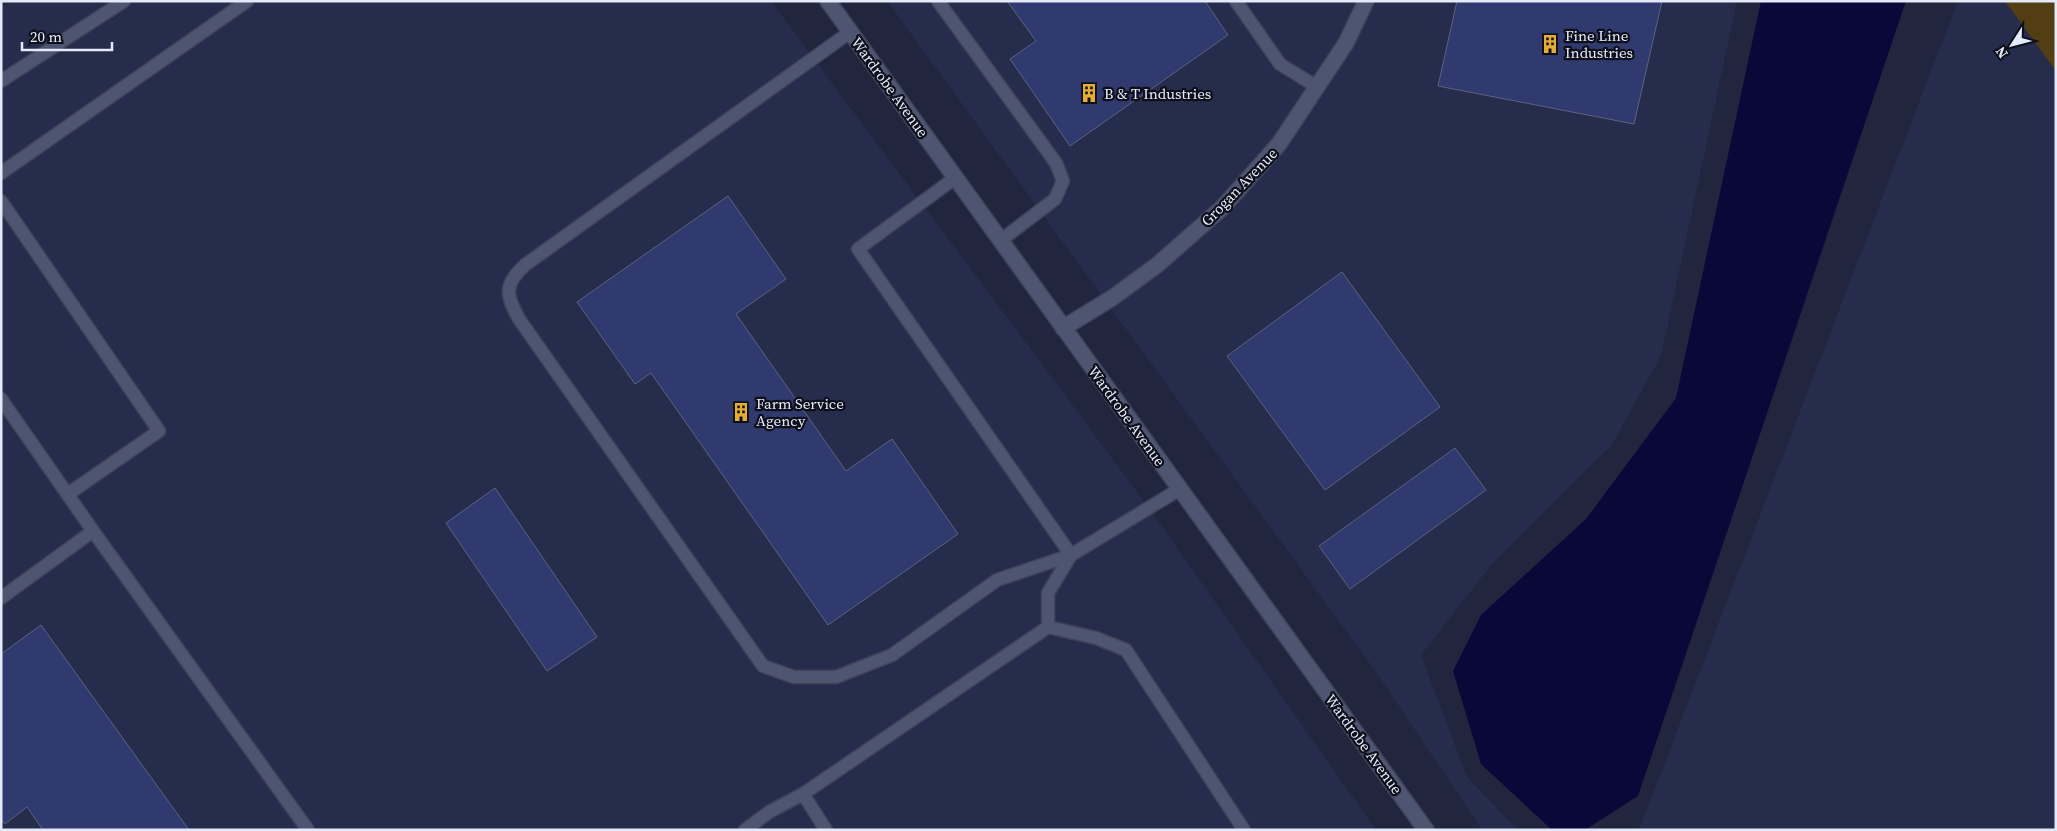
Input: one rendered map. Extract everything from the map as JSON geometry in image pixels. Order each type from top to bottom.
[{"type":"street","name":"Wardrobe Avenue","points":[[828,1],[1426,830]]},
{"type":"street","name":"Grogan Avenue","points":[[1063,328],[1112,298],[1157,265],[1222,208],[1279,144],[1346,43],[1366,1]]},
{"type":"lane","points":[[1,81],[124,1]]},
{"type":"lane","points":[[1,173],[247,1]]},
{"type":"lane","points":[[938,1],[1056,163],[1063,181],[1055,199],[1000,241]]},
{"type":"lane","points":[[1236,1],[1280,64],[1316,87]]},
{"type":"lane","points":[[850,32],[525,265],[513,276],[508,288],[510,303],[519,319],[763,666],[794,677],[836,677],[892,655],[997,580],[1071,555],[1180,489]]},
{"type":"lane","points":[[955,178],[858,249],[1071,555]]},
{"type":"lane","points":[[1,201],[159,431],[68,494]]},
{"type":"lane","points":[[1,399],[93,531],[308,830]]},
{"type":"lane","points":[[1,598],[93,531]]},
{"type":"lane","points":[[1048,627],[1048,593],[1071,555]]},
{"type":"lane","points":[[745,830],[769,812],[803,794],[1048,627],[1096,638],[1126,650],[1244,830]]},
{"type":"lane","points":[[803,794],[826,830]]},
{"type":"shaded area","points":[[1,1],[771,1],[1149,508],[1376,830],[1,830]]},
{"type":"shaded area","points":[[887,1],[1737,1],[1661,356],[1611,446],[1492,564],[1421,655],[1467,777],[1518,830],[1482,830],[1378,675]]},
{"type":"shaded area","points":[[1761,1],[1906,1],[1638,796],[1585,830],[1552,830],[1481,764],[1453,671],[1481,615],[1586,519],[1676,398]]},
{"type":"shaded area","points":[[1958,1],[2056,1],[2056,830],[1639,830]]},
{"type":"shaded area","points":[[2005,1],[2056,1],[2056,71]]},
{"type":"building","name":"B & T Industries","points":[[1007,1],[1205,1],[1228,35],[1070,146],[1010,59],[1036,41]]},
{"type":"building","name":"Fine Line Industries","points":[[1457,1],[1662,1],[1634,124],[1438,86]]},
{"type":"building","name":"Farm Service Agency","points":[[728,196],[786,279],[736,314],[846,471],[892,439],[958,534],[828,625],[651,373],[635,384],[577,302]]},
{"type":"building","points":[[1342,272],[1440,407],[1325,490],[1227,356]]},
{"type":"building","points":[[1455,448],[1486,490],[1350,589],[1319,546]]},
{"type":"building","points":[[495,488],[597,637],[547,671],[446,523]]},
{"type":"building","points":[[41,625],[189,830],[43,830],[27,807],[5,824],[1,819],[1,654]]},
{"type":"place","name":"Fine Line Industries","points":[[1550,44]]},
{"type":"place","name":"B & T Industries","points":[[1089,93]]},
{"type":"place","name":"Farm Service Agency","points":[[741,412]]}]
